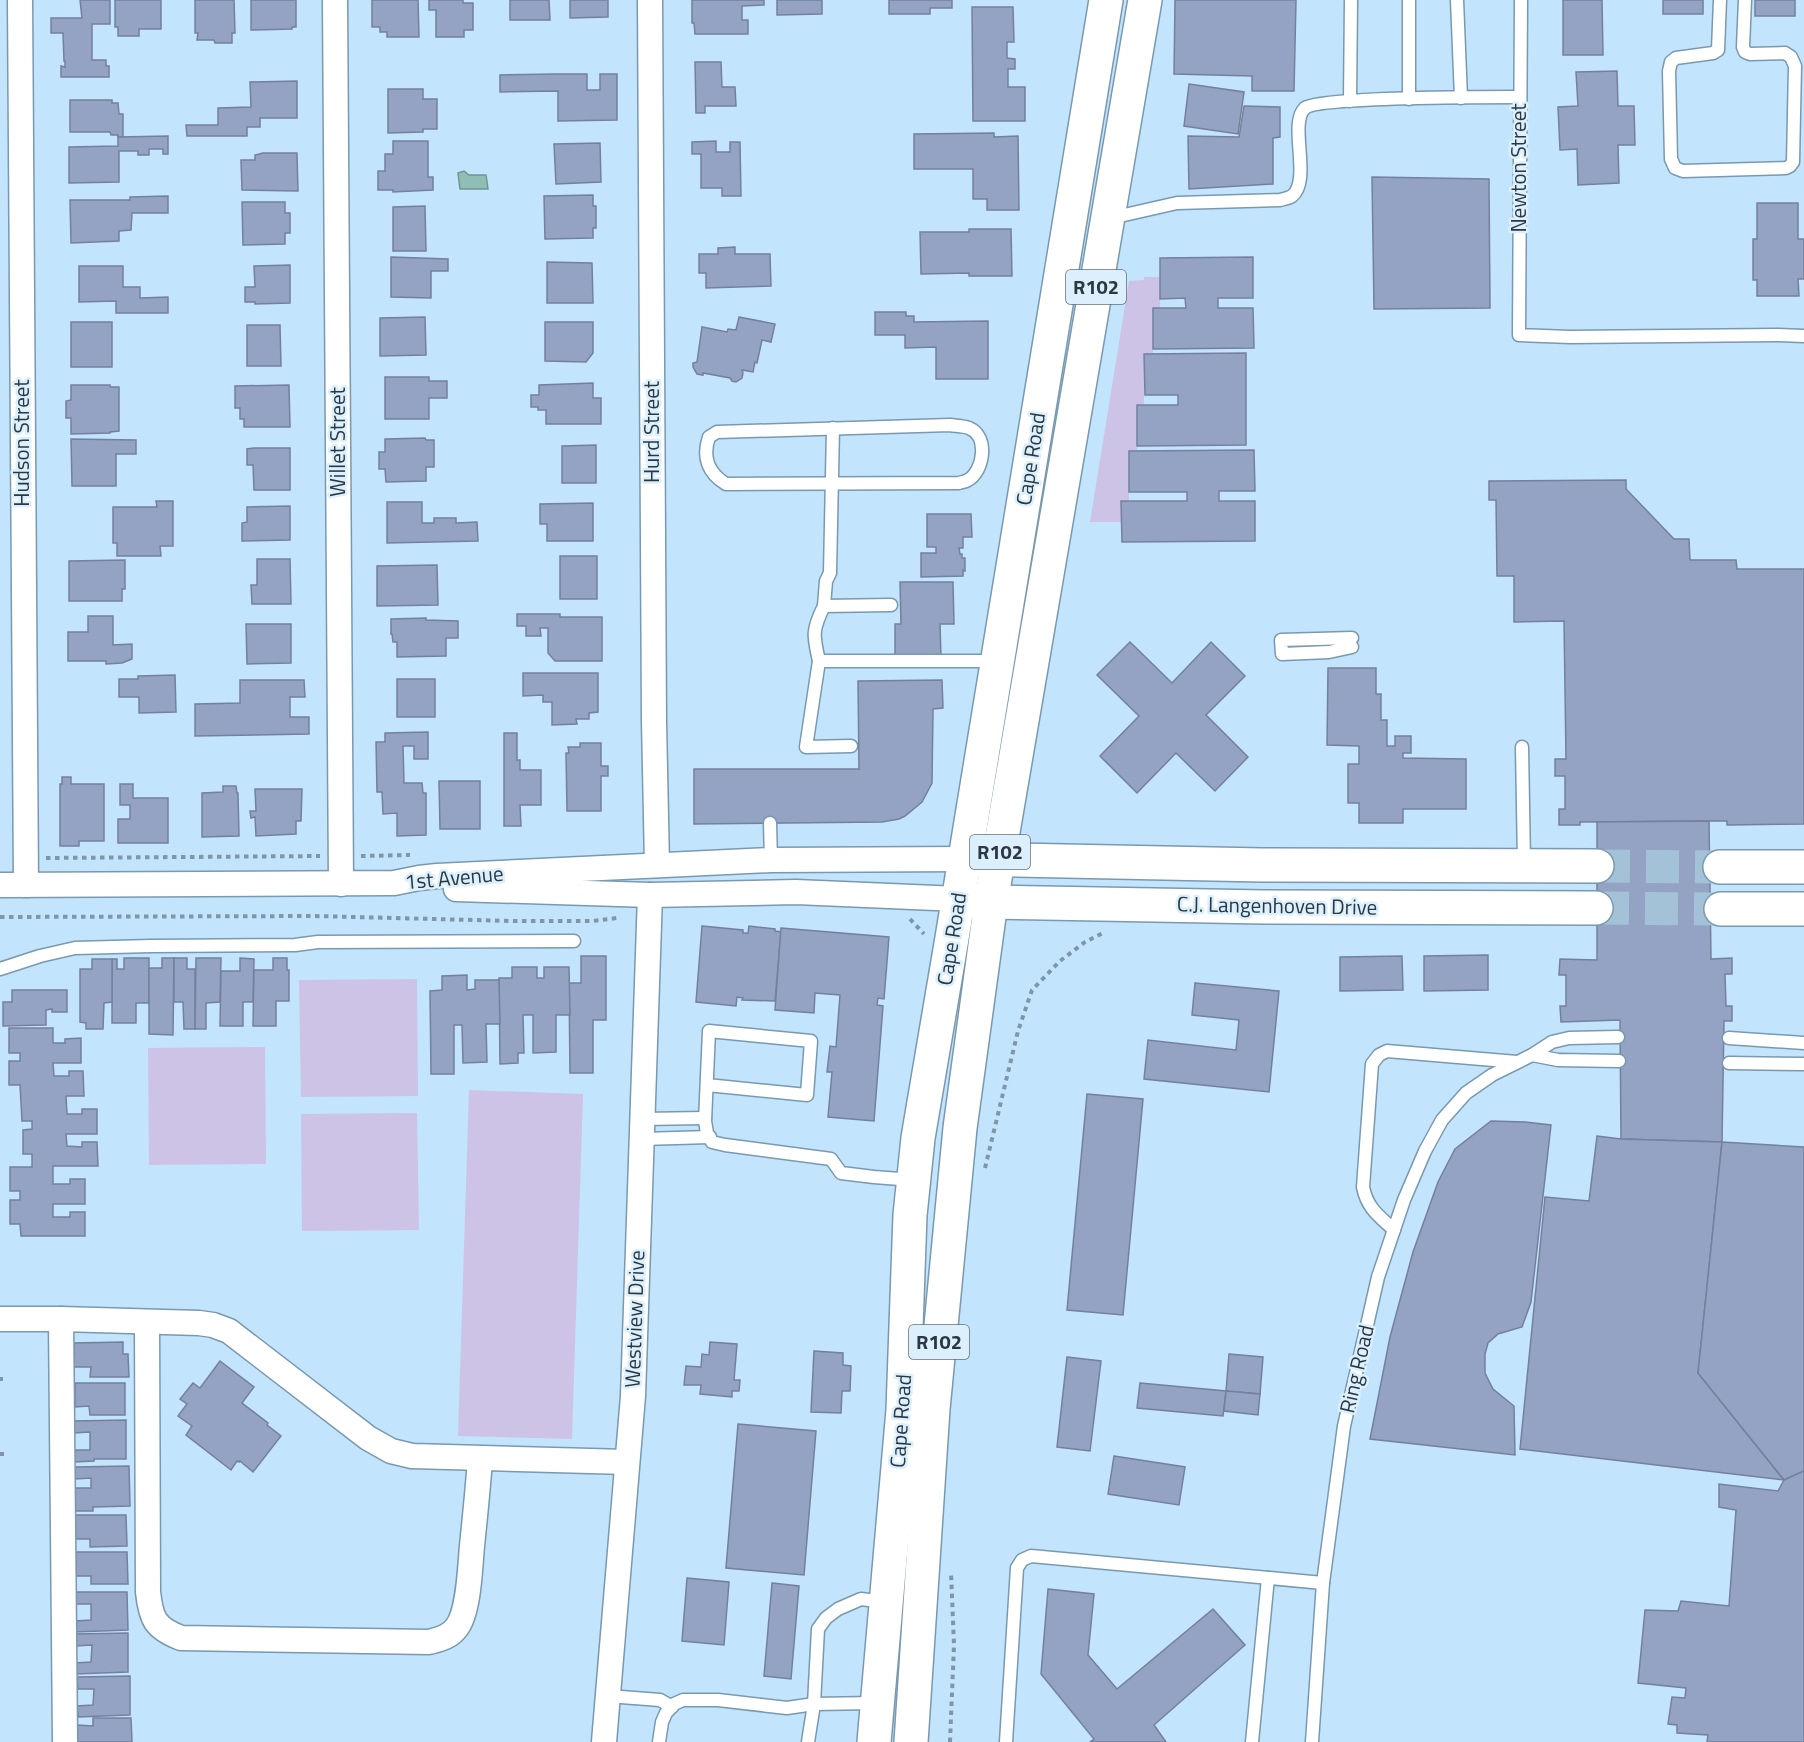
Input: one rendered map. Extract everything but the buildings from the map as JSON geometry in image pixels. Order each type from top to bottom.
[{"type":"main road","name":"Cape Road","points":[[874,1742],[903,1410],[910,1215],[918,1138],[1107,0]]},
{"type":"main road","name":"Cape Road","points":[[911,1742],[933,1409],[960,1128],[991,902],[1145,0]]},
{"type":"main road","name":"C.J. Langenhoven Drive","points":[[965,859],[999,858],[1262,866],[1597,866]]},
{"type":"main road","points":[[1720,867],[1804,867]]},
{"type":"main road","name":"C.J. Langenhoven Drive","points":[[959,899],[991,902],[1264,907],[1596,908]]},
{"type":"main road","points":[[1722,909],[1804,909]]},
{"type":"street","name":"Hudson Street","points":[[20,0],[26,885]]},
{"type":"street","name":"Willet Street","points":[[335,0],[341,884]]},
{"type":"street","name":"Hurd Street","points":[[650,0],[657,865]]},
{"type":"street","name":"1st Avenue","points":[[394,883],[437,876],[771,860],[965,859]]},
{"type":"street","points":[[0,885],[394,883]]},
{"type":"street","name":"1st Avenue","points":[[394,883],[407,886],[650,905],[796,892],[959,899]]},
{"type":"street","name":"Westview Drive","points":[[604,1742],[633,1396],[650,905]]},
{"type":"street","points":[[0,1319],[213,1325],[229,1331],[368,1438],[391,1451],[412,1456],[627,1462]]},
{"type":"street","points":[[61,1319],[65,1742]]},
{"type":"street","points":[[147,1322],[148,1592],[150,1612],[162,1629],[171,1634],[181,1638],[429,1642],[452,1634],[464,1614],[470,1574],[480,1459]]},
{"type":"lane","points":[[1350,101],[1351,0]]},
{"type":"lane","points":[[1409,0],[1409,99]]},
{"type":"lane","points":[[1457,0],[1461,98]]},
{"type":"lane","name":"Newton Street","points":[[1521,0],[1519,335],[1570,337],[1804,336]]},
{"type":"lane","points":[[1720,0],[1718,50],[1713,53],[1676,58],[1671,62],[1669,71],[1671,159],[1674,168],[1683,171],[1786,168],[1793,162],[1795,66],[1791,57],[1785,53],[1750,54],[1745,52],[1743,47],[1745,0]]},
{"type":"lane","points":[[1108,219],[1177,203],[1280,200],[1291,197],[1298,190],[1301,164],[1300,115],[1306,108],[1316,104],[1350,101],[1519,97]]},
{"type":"lane","points":[[950,425],[970,428],[981,442],[982,454],[978,469],[969,480],[959,483],[832,484],[726,484],[714,477],[707,460],[705,447],[709,437],[717,432],[950,425]]},
{"type":"lane","points":[[833,428],[830,573],[826,581],[824,606],[815,623],[813,638],[819,661],[806,747],[850,746]]},
{"type":"lane","points":[[824,606],[891,605]]},
{"type":"lane","points":[[1281,640],[1352,643],[1329,652],[1282,654],[1281,640]]},
{"type":"lane","points":[[819,661],[998,661]]},
{"type":"lane","points":[[1522,747],[1524,866]]},
{"type":"lane","points":[[770,824],[771,860]]},
{"type":"lane","points":[[0,969],[75,948],[295,945],[318,942],[574,941]]},
{"type":"lane","points":[[707,1085],[807,1095],[811,1041],[709,1031],[705,1118],[707,1132],[712,1142],[831,1159],[841,1173],[914,1180]]},
{"type":"lane","name":"Ring Road","points":[[1312,1742],[1323,1583],[1344,1426],[1378,1277],[1404,1200],[1425,1151],[1442,1120],[1466,1093],[1492,1075],[1552,1042],[1569,1038],[1618,1037]]},
{"type":"lane","points":[[1729,1038],[1804,1043]]},
{"type":"lane","points":[[1394,1230],[1365,1200],[1363,1187],[1372,1064],[1379,1055],[1388,1052],[1518,1062]]},
{"type":"lane","points":[[1532,1055],[1558,1060],[1619,1061]]},
{"type":"lane","points":[[1729,1064],[1804,1064]]},
{"type":"lane","points":[[642,1129],[705,1118]]},
{"type":"lane","points":[[642,1129],[710,1137]]},
{"type":"lane","points":[[1006,1742],[1017,1568],[1022,1560],[1031,1556],[1323,1583]]},
{"type":"lane","points":[[1252,1742],[1268,1578]]},
{"type":"lane","points":[[808,1742],[814,1704],[818,1629],[826,1618],[838,1609],[861,1599],[886,1603]]},
{"type":"lane","points":[[608,1696],[660,1700],[672,1707]]},
{"type":"lane","points":[[659,1742],[662,1722],[672,1707],[683,1700],[704,1699],[787,1708],[814,1704],[878,1703]]},
{"type":"path","points":[[0,917],[314,916],[593,921],[650,905]]},
{"type":"path","points":[[904,917],[912,920],[924,934]]},
{"type":"path","points":[[984,1170],[1018,1031],[1032,990],[1060,961],[1085,942],[1111,928]]},
{"type":"path","points":[[950,1742],[954,1644],[951,1568]]},
{"type":"shaded area","points":[[464,171],[469,175],[486,175],[488,189],[460,189],[458,173]]},
{"type":"shaded area","points":[[1144,277],[1160,277],[1160,308],[1153,308],[1153,354],[1144,355],[1144,405],[1137,405],[1137,451],[1129,451],[1129,501],[1121,502],[1121,522],[1090,522],[1129,281],[1144,280]]},
{"type":"shaded area","points":[[417,979],[418,1096],[301,1097],[299,980]]},
{"type":"shaded area","points":[[265,1047],[266,1164],[149,1165],[148,1048]]},
{"type":"shaded area","points":[[469,1090],[583,1094],[572,1439],[458,1436]]},
{"type":"shaded area","points":[[417,1113],[419,1230],[302,1231],[301,1114]]},
{"type":"tunnel","points":[[1597,866],[1720,867]]},
{"type":"tunnel","points":[[1596,908],[1721,909]]}]
